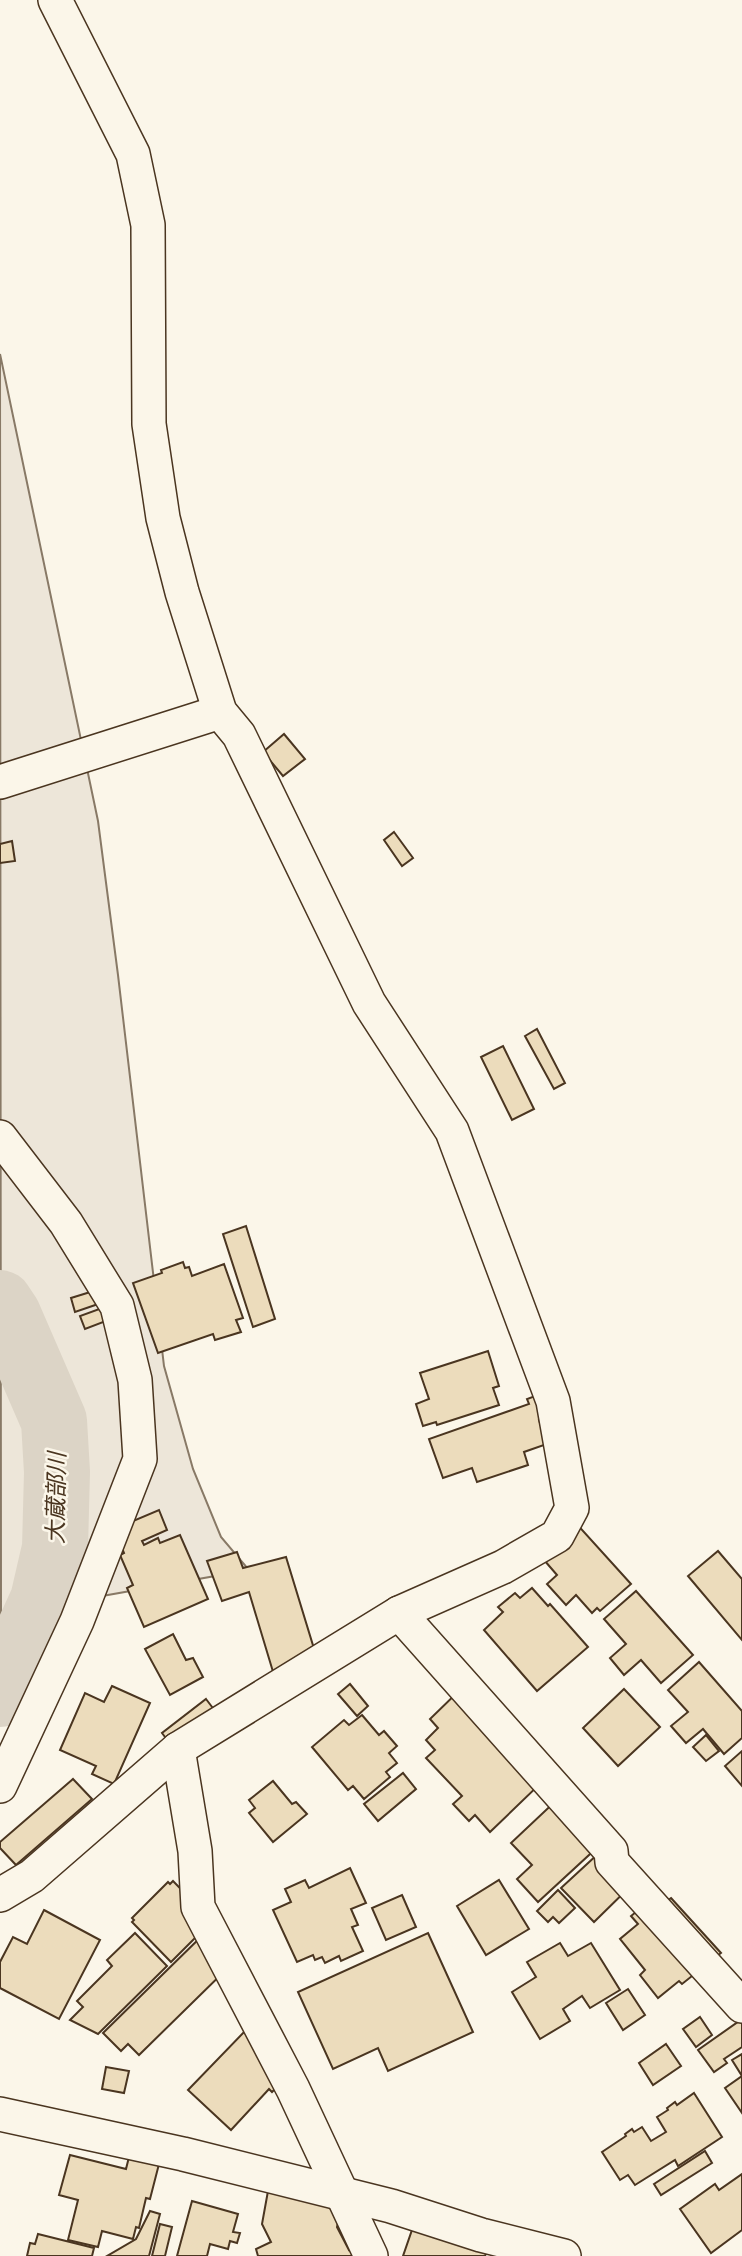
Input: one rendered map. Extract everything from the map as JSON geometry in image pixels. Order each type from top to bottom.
[{"type":"street","points":[[0,1895],[32,1875],[178,1749],[399,1613],[503,1567],[557,1536],[572,1507],[553,1401],[452,1131],[369,1003],[239,735],[220,712],[182,592],[163,518],[149,424],[148,225],[133,154],[55,0]]},
{"type":"street","points":[[0,782],[220,712]]},
{"type":"street","points":[[0,1137],[66,1223],[117,1306],[135,1380],[139,1459],[77,1621],[0,1786]]},
{"type":"street","points":[[399,1613],[611,1851],[612,1862],[742,2006]]},
{"type":"street","points":[[178,1749],[195,1851],[198,1907],[293,2089],[371,2256]]},
{"type":"street","points":[[0,2114],[183,2154],[342,2193],[481,2235],[564,2256]]},
{"type":"shaded area","points":[[0,354],[98,821],[164,1366],[193,1469],[221,1537],[249,1570],[74,1601],[1,1624]]},
{"type":"building","points":[[284,734],[305,759],[283,776],[263,752]]},
{"type":"building","points":[[394,832],[413,858],[402,866],[384,840]]},
{"type":"building","points":[[12,841],[15,861],[0,863],[0,844]]},
{"type":"building","points":[[537,1029],[565,1083],[554,1089],[525,1036]]},
{"type":"building","points":[[503,1046],[534,1109],[512,1120],[481,1057]]},
{"type":"building","points":[[246,1226],[275,1319],[253,1327],[223,1234]]},
{"type":"building","points":[[183,1262],[185,1268],[189,1267],[192,1276],[224,1264],[243,1318],[236,1320],[241,1332],[215,1340],[213,1334],[158,1353],[133,1283]]},
{"type":"building","points":[[100,1289],[104,1302],[75,1312],[71,1298]]},
{"type":"building","points":[[102,1308],[106,1321],[85,1329],[80,1316]]},
{"type":"building","points":[[488,1351],[499,1386],[493,1388],[499,1405],[437,1425],[436,1422],[423,1426],[416,1404],[429,1399],[420,1373]]},
{"type":"building","points":[[546,1392],[554,1415],[539,1420],[547,1444],[524,1452],[528,1465],[477,1482],[472,1468],[443,1478],[429,1439],[529,1404],[527,1399]]},
{"type":"building","points":[[159,1510],[167,1530],[142,1541],[144,1545],[158,1538],[160,1543],[180,1535],[208,1599],[144,1627],[127,1588],[133,1585],[120,1555],[124,1553],[119,1541],[119,1527]]},
{"type":"building","points":[[574,1521],[631,1584],[600,1611],[597,1608],[592,1613],[576,1595],[566,1605],[547,1584],[557,1575],[538,1553]]},
{"type":"building","points":[[718,1551],[742,1579],[742,1640],[688,1576]]},
{"type":"building","points":[[237,1552],[243,1568],[286,1557],[315,1652],[277,1685],[249,1592],[222,1601],[207,1561]]},
{"type":"building","points":[[532,1588],[588,1647],[537,1691],[484,1630],[503,1612],[498,1607],[515,1593],[520,1598]]},
{"type":"building","points":[[636,1591],[693,1655],[661,1683],[641,1660],[624,1675],[610,1658],[626,1644],[604,1619]]},
{"type":"building","points":[[173,1634],[186,1660],[193,1658],[203,1677],[170,1695],[145,1649]]},
{"type":"building","points":[[699,1662],[742,1711],[742,1738],[724,1754],[703,1729],[686,1743],[671,1726],[688,1712],[668,1690]]},
{"type":"building","points":[[467,1683],[542,1782],[490,1832],[475,1815],[469,1821],[453,1804],[462,1796],[426,1758],[435,1750],[426,1740],[438,1728],[430,1719]]},
{"type":"building","points":[[350,1684],[368,1706],[357,1716],[338,1694]]},
{"type":"building","points":[[112,1686],[150,1703],[114,1784],[92,1774],[96,1766],[60,1750],[85,1693],[104,1702]]},
{"type":"building","points":[[624,1689],[660,1727],[618,1766],[583,1728]]},
{"type":"building","points":[[206,1699],[228,1728],[184,1762],[162,1733]]},
{"type":"building","points":[[362,1715],[379,1735],[384,1731],[397,1746],[389,1753],[397,1763],[386,1772],[390,1777],[364,1799],[353,1786],[348,1790],[312,1747],[344,1720],[349,1725]]},
{"type":"building","points":[[706,1735],[719,1751],[706,1761],[693,1747]]},
{"type":"building","points":[[742,1751],[742,1786],[725,1766]]},
{"type":"building","points":[[403,1773],[416,1789],[378,1821],[364,1804]]},
{"type":"building","points":[[73,1779],[92,1799],[16,1865],[0,1848],[0,1842]]},
{"type":"building","points":[[273,1781],[292,1804],[296,1802],[307,1814],[273,1842],[249,1813],[255,1808],[249,1800]]},
{"type":"building","points":[[562,1795],[615,1831],[538,1902],[517,1879],[532,1865],[511,1843]]},
{"type":"building","points":[[612,1841],[643,1874],[594,1922],[561,1888]]},
{"type":"building","points":[[350,1868],[366,1903],[351,1909],[358,1925],[352,1927],[363,1951],[341,1961],[339,1956],[325,1963],[322,1957],[315,1960],[313,1955],[297,1962],[273,1910],[291,1902],[285,1889],[305,1880],[309,1888]]},
{"type":"building","points":[[499,1880],[529,1929],[486,1955],[457,1906]]},
{"type":"building","points":[[173,1881],[212,1921],[171,1962],[132,1922],[132,1918],[168,1882],[170,1884]]},
{"type":"building","points":[[558,1890],[575,1908],[559,1923],[553,1917],[548,1922],[537,1911]]},
{"type":"building","points":[[402,1895],[416,1927],[386,1940],[372,1908]]},
{"type":"building","points":[[671,1898],[721,1953],[682,1984],[679,1981],[658,1998],[640,1975],[645,1970],[620,1939],[638,1924],[631,1916],[647,1903],[654,1911]]},
{"type":"building","points":[[44,1910],[100,1940],[59,2019],[0,1988],[0,1962],[13,1937],[27,1944]]},
{"type":"building","points":[[210,1928],[239,1957],[139,2055],[128,2044],[121,2051],[103,2033]]},
{"type":"building","points":[[135,1933],[167,1966],[98,2034],[70,2020],[83,2007],[77,2001],[112,1966],[107,1960]]},
{"type":"building","points":[[428,1933],[473,2032],[388,2071],[378,2048],[333,2069],[298,1992]]},
{"type":"building","points":[[560,1943],[568,1956],[591,1943],[620,1990],[590,2008],[582,1996],[563,2009],[570,2021],[540,2039],[512,1992],[536,1977],[527,1962]]},
{"type":"building","points":[[628,1989],[645,2015],[623,2030],[606,2003]]},
{"type":"building","points":[[700,2017],[712,2035],[696,2047],[683,2029]]},
{"type":"building","points":[[742,2019],[742,2047],[724,2059],[727,2063],[714,2072],[698,2050]]},
{"type":"building","points":[[246,2030],[287,2077],[272,2092],[269,2089],[231,2130],[188,2090]]},
{"type":"building","points":[[666,2044],[681,2066],[653,2085],[639,2063]]},
{"type":"building","points":[[742,2054],[742,2076],[732,2060]]},
{"type":"building","points":[[106,2067],[129,2071],[124,2093],[102,2089]]},
{"type":"building","points":[[742,2076],[742,2113],[725,2088]]},
{"type":"building","points":[[694,2093],[722,2137],[678,2166],[675,2160],[635,2185],[628,2175],[620,2180],[602,2152],[632,2129],[634,2132],[642,2127],[651,2141],[666,2132],[657,2117],[675,2102],[677,2105]]},
{"type":"building","points":[[705,2151],[712,2163],[661,2195],[654,2184]]},
{"type":"building","points":[[70,2155],[126,2169],[129,2157],[159,2164],[150,2199],[146,2198],[139,2228],[136,2227],[133,2239],[102,2231],[98,2247],[68,2240],[78,2200],[59,2195]]},
{"type":"building","points":[[742,2174],[742,2230],[711,2253],[680,2209],[715,2184],[719,2190]]},
{"type":"building","points":[[268,2191],[342,2204],[337,2227],[349,2250],[356,2246],[361,2256],[258,2256],[256,2249],[271,2242],[262,2224]]},
{"type":"building","points":[[192,2201],[238,2214],[233,2232],[240,2233],[237,2243],[230,2241],[228,2249],[210,2244],[207,2256],[177,2256]]},
{"type":"building","points":[[150,2211],[160,2214],[149,2256],[107,2256],[136,2239]]},
{"type":"building","points":[[160,2224],[172,2227],[165,2256],[152,2256]]},
{"type":"building","points":[[412,2230],[488,2248],[485,2256],[403,2256]]},
{"type":"building","points":[[38,2234],[94,2248],[92,2256],[27,2256],[30,2243],[35,2244]]},
{"type":"waterway","name":"大蔵部川","points":[[0,1303],[8,1315],[54,1421],[57,1472],[55,1548],[43,1600],[0,1694]]}]
